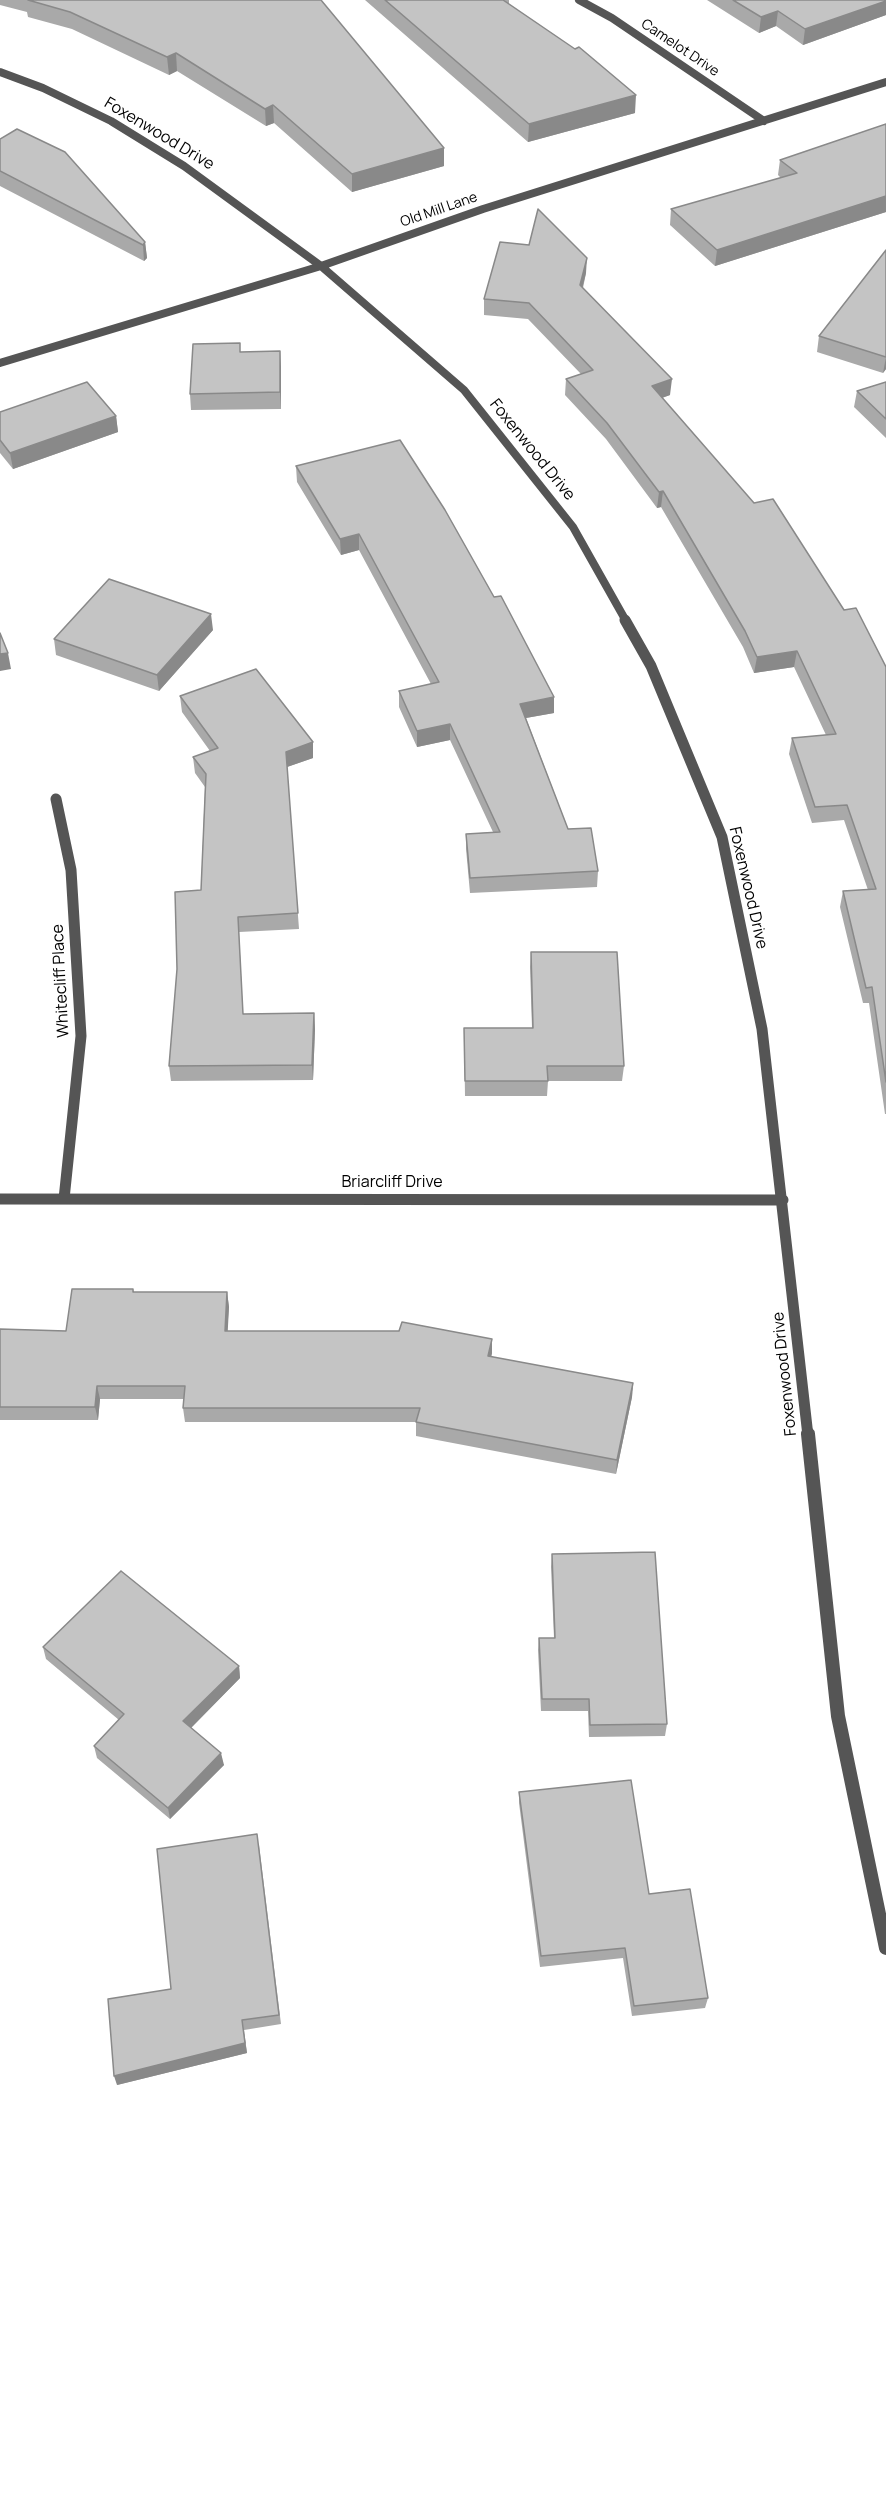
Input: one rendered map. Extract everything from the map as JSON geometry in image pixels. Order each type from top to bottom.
[{"type":"street","name":"Camelot Drive","points":[[579,0],[612,18],[764,120]]},
{"type":"street","name":"Foxenwood Drive","points":[[0,72],[43,88],[120,127],[184,166],[321,266],[464,390],[573,527],[651,666],[722,837],[762,1029],[783,1200],[838,1716],[886,1948]]},
{"type":"street","name":"Old Mill Lane","points":[[0,363],[321,266],[483,209],[886,82]]},
{"type":"street","name":"Whitecliff Place","points":[[56,799],[71,870],[81,1036],[64,1199]]},
{"type":"street","name":"Briarcliff Drive","points":[[0,1199],[783,1200]]},
{"type":"building","points":[[28,0],[321,0],[444,148],[352,174],[273,105],[265,109],[176,53],[167,57],[70,12]]},
{"type":"building","points":[[385,0],[503,0],[575,49],[579,47],[636,95],[529,124]]},
{"type":"building","points":[[733,0],[886,1],[805,29],[778,11],[761,17]]},
{"type":"building","points":[[886,124],[886,196],[717,250],[671,209],[797,173],[780,160]]},
{"type":"building","points":[[17,129],[65,152],[145,242],[143,245],[0,171],[0,139]]},
{"type":"building","points":[[538,209],[587,258],[580,285],[672,379],[652,386],[754,503],[773,499],[844,610],[856,608],[886,667],[886,1082],[872,987],[866,988],[843,891],[876,889],[847,805],[815,807],[792,738],[836,734],[797,651],[757,657],[745,631],[663,491],[659,492],[607,423],[566,379],[593,370],[529,303],[484,299],[500,242],[529,245]]},
{"type":"building","points":[[886,250],[886,357],[819,336]]},
{"type":"building","points":[[240,343],[240,352],[280,351],[280,392],[190,394],[193,344]]},
{"type":"building","points":[[87,382],[116,416],[10,453],[0,440],[0,412]]},
{"type":"building","points":[[886,382],[886,419],[857,391]]},
{"type":"building","points":[[400,440],[445,510],[494,597],[501,596],[554,697],[520,704],[568,829],[591,828],[598,871],[470,878],[466,834],[500,832],[450,724],[417,731],[399,691],[439,682],[359,534],[340,539],[296,466]]},
{"type":"building","points":[[109,579],[211,614],[157,675],[54,639]]},
{"type":"building","points":[[0,633],[8,653],[0,654]]},
{"type":"building","points":[[256,669],[313,742],[286,752],[298,913],[238,917],[243,1014],[314,1013],[312,1065],[169,1066],[177,969],[175,892],[201,890],[206,774],[193,757],[218,748],[180,696]]},
{"type":"building","points":[[531,952],[617,952],[624,1066],[547,1066],[548,1081],[465,1081],[464,1028],[533,1028]]},
{"type":"building","points":[[72,1289],[133,1289],[133,1292],[227,1292],[225,1331],[399,1331],[402,1322],[492,1339],[488,1356],[633,1383],[617,1460],[416,1422],[420,1408],[183,1408],[185,1386],[97,1386],[95,1407],[0,1407],[0,1329],[66,1331]]},
{"type":"building","points":[[655,1552],[667,1724],[590,1725],[589,1699],[542,1699],[539,1638],[555,1638],[552,1554]]},
{"type":"building","points":[[121,1571],[239,1666],[183,1721],[221,1753],[168,1808],[94,1746],[124,1714],[43,1647]]},
{"type":"building","points":[[631,1780],[649,1894],[690,1889],[708,1998],[634,2006],[625,1948],[541,1956],[519,1792]]},
{"type":"building","points":[[257,1834],[279,2015],[242,2020],[245,2043],[114,2076],[108,1999],[171,1989],[157,1849]]}]
